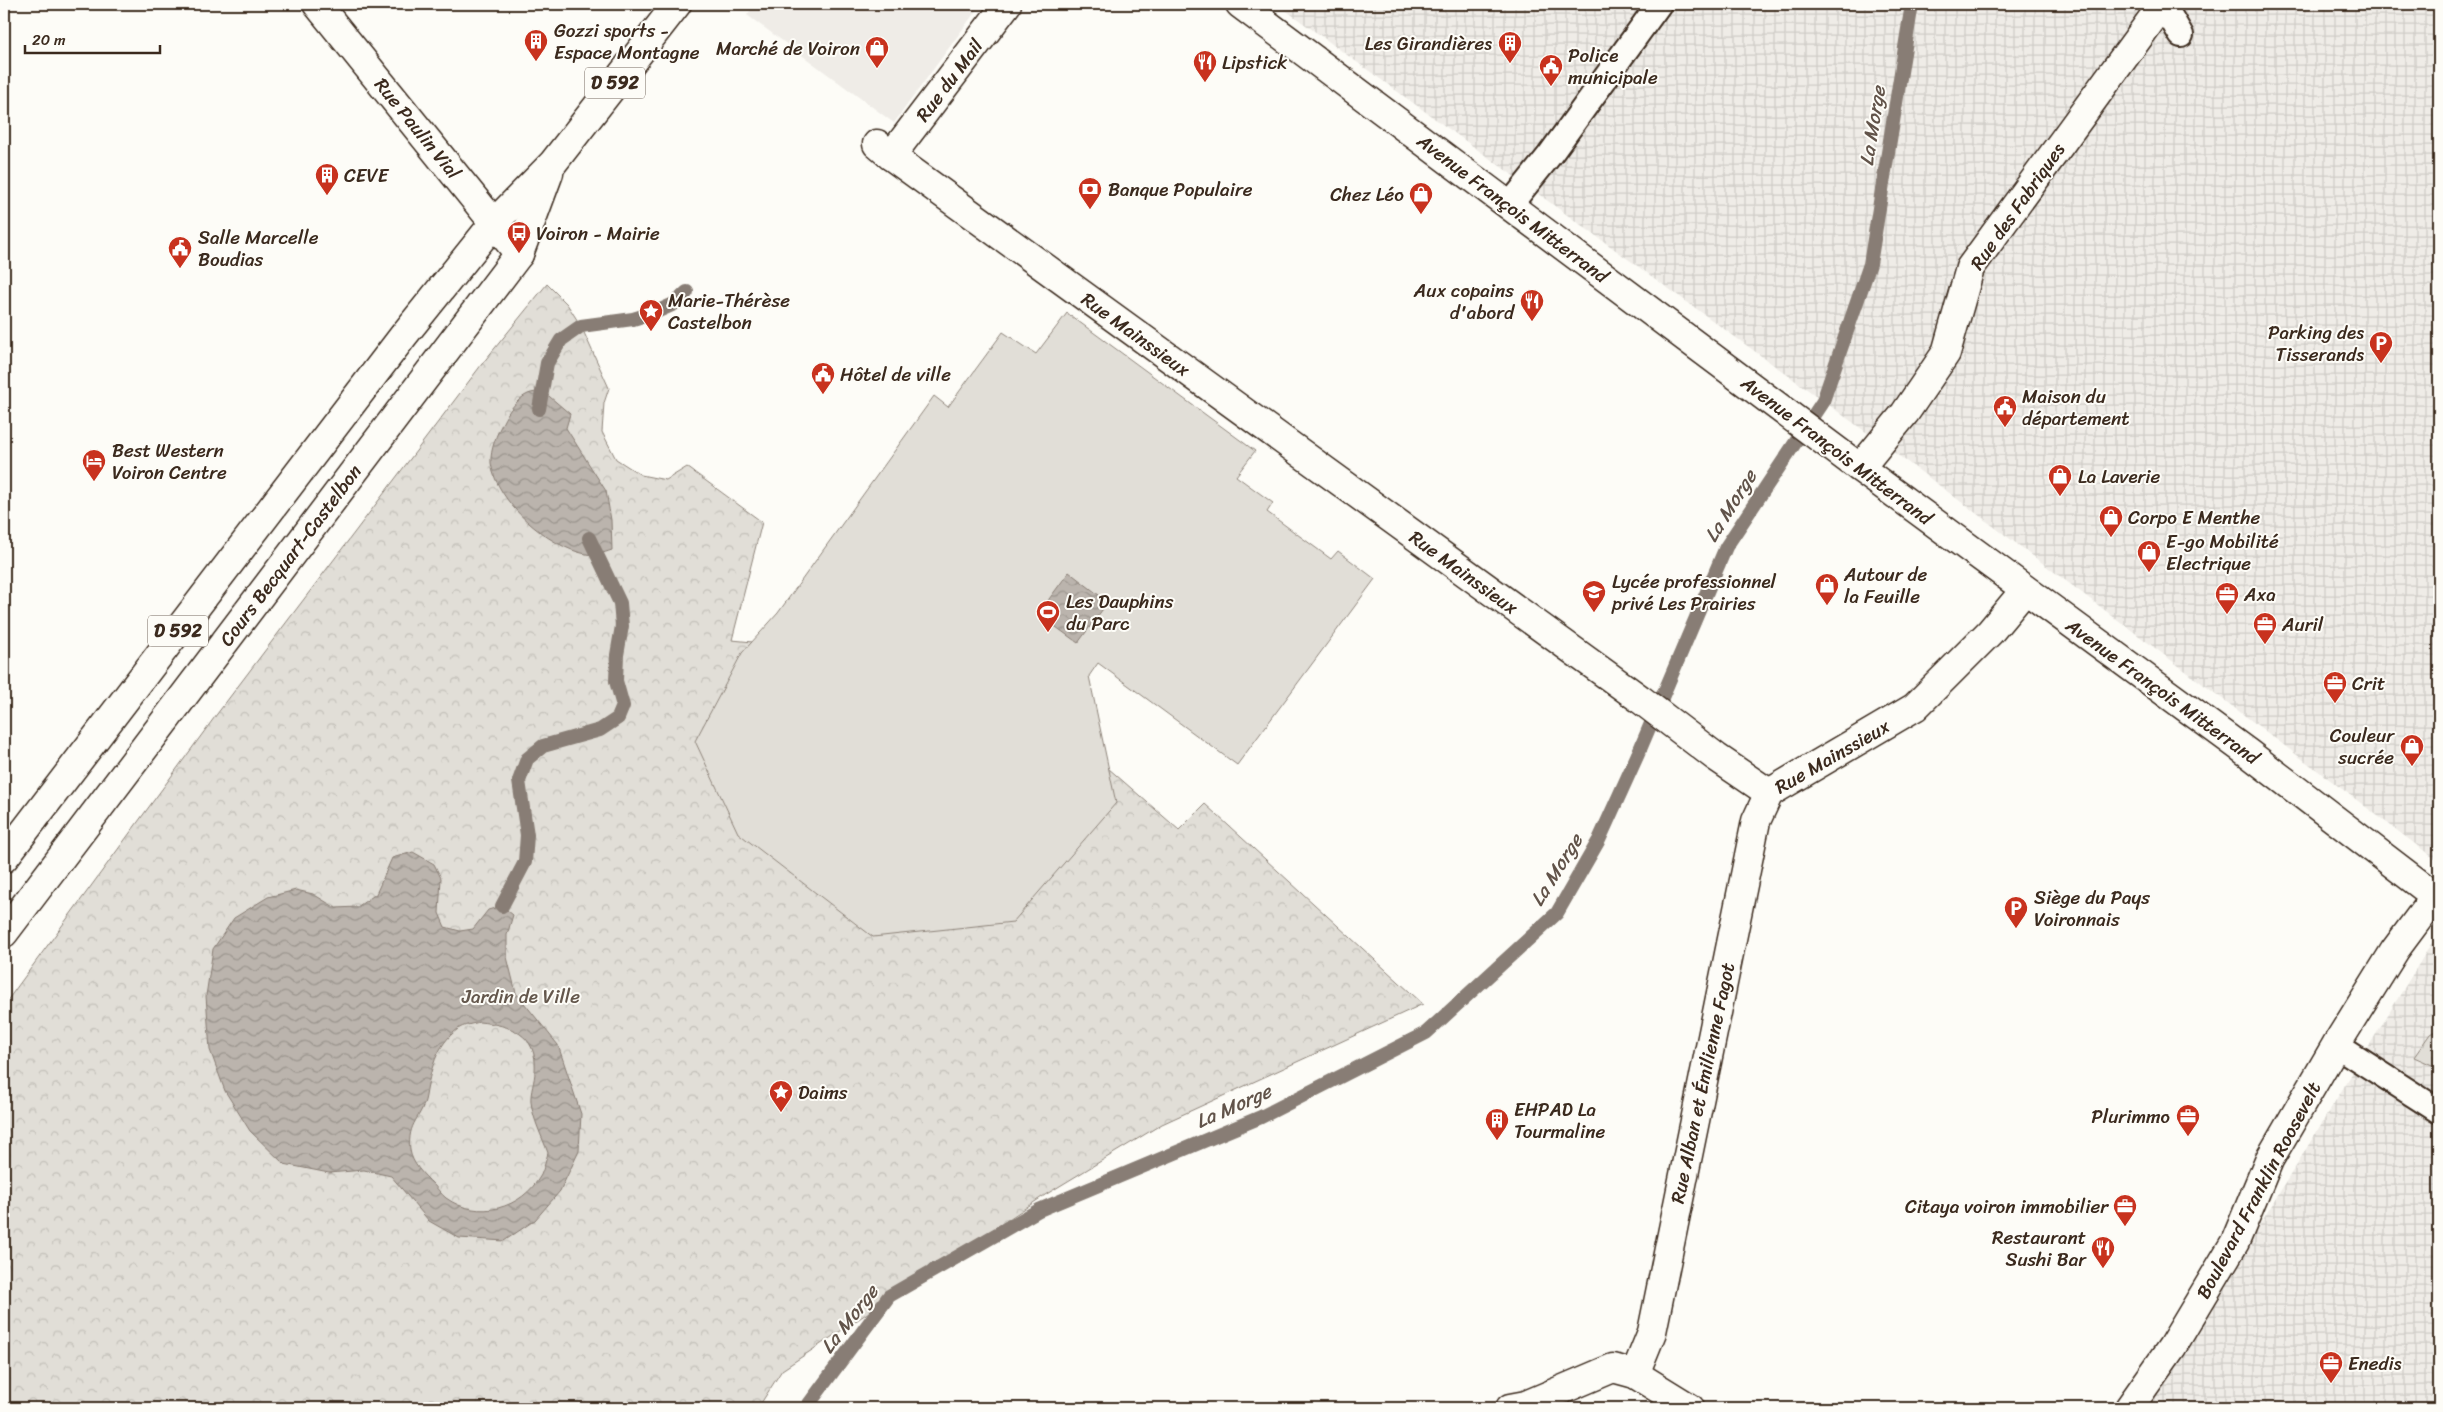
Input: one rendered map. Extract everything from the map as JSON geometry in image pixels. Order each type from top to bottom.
[{"type":"street","name":"Rue Paulin Vial","points":[[318,4],[519,254]]},
{"type":"street","name":"Cours Becquart-Castelbon","points":[[4,858],[404,335],[494,222],[553,163],[677,4]]},
{"type":"street","name":"Rue du Mail","points":[[884,150],[1007,4]]},
{"type":"street","name":"Avenue François Mitterrand","points":[[1240,4],[1860,468],[2437,894]]},
{"type":"street","name":"Rue des Fabriques","points":[[1860,468],[1905,413],[1946,353],[1970,268],[2163,4]]},
{"type":"street","name":"Rue Mainssieux","points":[[884,150],[1769,793],[1915,707],[1990,632],[2025,590]]},
{"type":"street","name":"Cours Becquart-Castelbon","points":[[4,933],[519,254],[553,163]]},
{"type":"street","name":"Rue Alban et Émilienne Fagot","points":[[1635,1374],[1652,1332],[1756,821],[1769,793]]},
{"type":"street","name":"Boulevard Franklin Roosevelt","points":[[2129,1408],[2172,1347],[2235,1242],[2270,1160],[2336,1045],[2395,950],[2437,894]]},
{"type":"street","points":[[1521,1407],[1613,1368],[1635,1374],[1690,1408]]},
{"type":"lane","points":[[1509,206],[1549,156],[1659,4]]},
{"type":"lane","points":[[2163,4],[2181,35]]},
{"type":"lane","points":[[2336,1045],[2434,1103]]},
{"type":"shaded area","name":"Marché de Voiron","points":[[755,4],[981,4],[894,123],[747,15]]},
{"type":"shaded area","points":[[1277,4],[2437,4],[2439,9],[2439,862],[1932,480]]},
{"type":"shaded area","points":[[2439,931],[2439,1408],[2148,1408]]},
{"type":"green space","name":"Jardin de Ville","points":[[547,284],[567,304],[581,326],[609,388],[604,403],[602,432],[616,459],[641,475],[666,480],[687,467],[762,522],[732,640],[990,665],[1179,830],[1205,804],[1423,1004],[1162,1124],[1045,1195],[782,1370],[758,1408],[4,1408],[4,1005],[217,714],[482,364]]},
{"type":"green space","name":"Les Dauphins du Parc","points":[[1067,313],[1255,451],[1236,476],[1273,503],[1267,512],[1331,559],[1338,551],[1375,579],[1237,765],[1098,663],[1089,676],[1116,803],[1013,922],[873,937],[738,833],[695,741],[742,653],[778,613],[934,396],[948,407],[1003,332],[1036,354]]},
{"type":"green space","points":[[2439,1029],[2439,1068],[2414,1057],[2430,1034]]},
{"type":"water","points":[[543,391],[570,414],[566,428],[606,491],[611,520],[612,550],[589,555],[571,550],[556,542],[526,520],[513,507],[495,478],[491,463],[493,447],[505,418],[513,406],[524,396]]},
{"type":"water","points":[[1069,572],[1108,602],[1078,643],[1038,614]]},
{"type":"water","points":[[413,852],[434,864],[441,878],[439,913],[445,927],[460,931],[473,929],[488,910],[502,906],[513,915],[507,935],[507,957],[516,993],[558,1045],[581,1114],[579,1151],[560,1191],[535,1220],[504,1241],[459,1238],[429,1221],[391,1176],[364,1170],[329,1173],[284,1164],[250,1131],[225,1091],[210,1050],[206,996],[213,949],[234,918],[268,897],[296,890],[313,894],[336,908],[357,907],[376,894],[392,858]],"holes":[[[479,1022],[511,1029],[520,1034],[532,1048],[535,1058],[531,1094],[532,1109],[548,1153],[541,1175],[533,1187],[511,1203],[485,1210],[458,1205],[446,1198],[416,1165],[411,1155],[410,1140],[413,1126],[424,1104],[435,1060],[444,1043],[450,1035],[463,1026]]]},
{"type":"waterway","name":"La Morge","points":[[806,1408],[889,1296],[1039,1210],[1261,1117],[1426,1033],[1557,913],[1599,840],[1638,754],[1726,547],[1823,401],[1870,264],[1912,4]]},
{"type":"waterway","points":[[539,409],[547,363],[561,340],[581,326],[633,319],[656,312],[674,304],[687,292]]},
{"type":"waterway","points":[[502,906],[525,862],[527,835],[519,781],[527,759],[543,746],[600,730],[618,718],[623,706],[616,681],[617,655],[622,626],[620,603],[589,538]]},
{"type":"place","name":"Gozzi sports - Espace Montagne","points":[[536,62]]},
{"type":"place","name":"Les Girandières","points":[[1510,64]]},
{"type":"place","name":"Marché de Voiron","points":[[877,69]]},
{"type":"place","name":"Lipstick","points":[[1205,83]]},
{"type":"place","name":"Police municipale","points":[[1551,87]]},
{"type":"place","name":"CEVE","points":[[327,196]]},
{"type":"place","name":"Banque Populaire","points":[[1090,210]]},
{"type":"place","name":"Chez Léo","points":[[1421,215]]},
{"type":"place","name":"Voiron - Mairie","points":[[519,254]]},
{"type":"place","name":"Salle Marcelle Boudias","points":[[180,269]]},
{"type":"place","name":"Aux copains d'abord","points":[[1532,322]]},
{"type":"place","name":"Marie-Thérèse Castelbon","points":[[651,332]]},
{"type":"place","name":"Parking des Tisserands","points":[[2381,364]]},
{"type":"place","name":"Hôtel de ville","points":[[823,395]]},
{"type":"place","name":"Maison du département","points":[[2005,428]]},
{"type":"place","name":"Best Western Voiron Centre","points":[[94,482]]},
{"type":"place","name":"La Laverie","points":[[2060,497]]},
{"type":"place","name":"Corpo E Menthe","points":[[2111,538]]},
{"type":"place","name":"E-go Mobilité Electrique","points":[[2149,573]]},
{"type":"place","name":"Autour de la Feuille","points":[[1827,606]]},
{"type":"place","name":"Lycée professionnel privé Les Prairies","points":[[1594,613]]},
{"type":"place","name":"Axa","points":[[2227,615]]},
{"type":"place","name":"Les Dauphins du Parc","points":[[1048,633]]},
{"type":"place","name":"Auril","points":[[2265,645]]},
{"type":"place","name":"Crit","points":[[2335,704]]},
{"type":"place","name":"Couleur sucrée","points":[[2412,767]]},
{"type":"place","name":"Siège du Pays Voironnais","points":[[2016,929]]},
{"type":"place","name":"Daims","points":[[781,1113]]},
{"type":"place","name":"Plurimmo","points":[[2188,1137]]},
{"type":"place","name":"EHPAD La Tourmaline","points":[[1497,1141]]},
{"type":"place","name":"Citaya voiron immobilier","points":[[2125,1227]]},
{"type":"place","name":"Restaurant Sushi Bar","points":[[2103,1269]]},
{"type":"place","name":"Enedis","points":[[2331,1384]]}]
